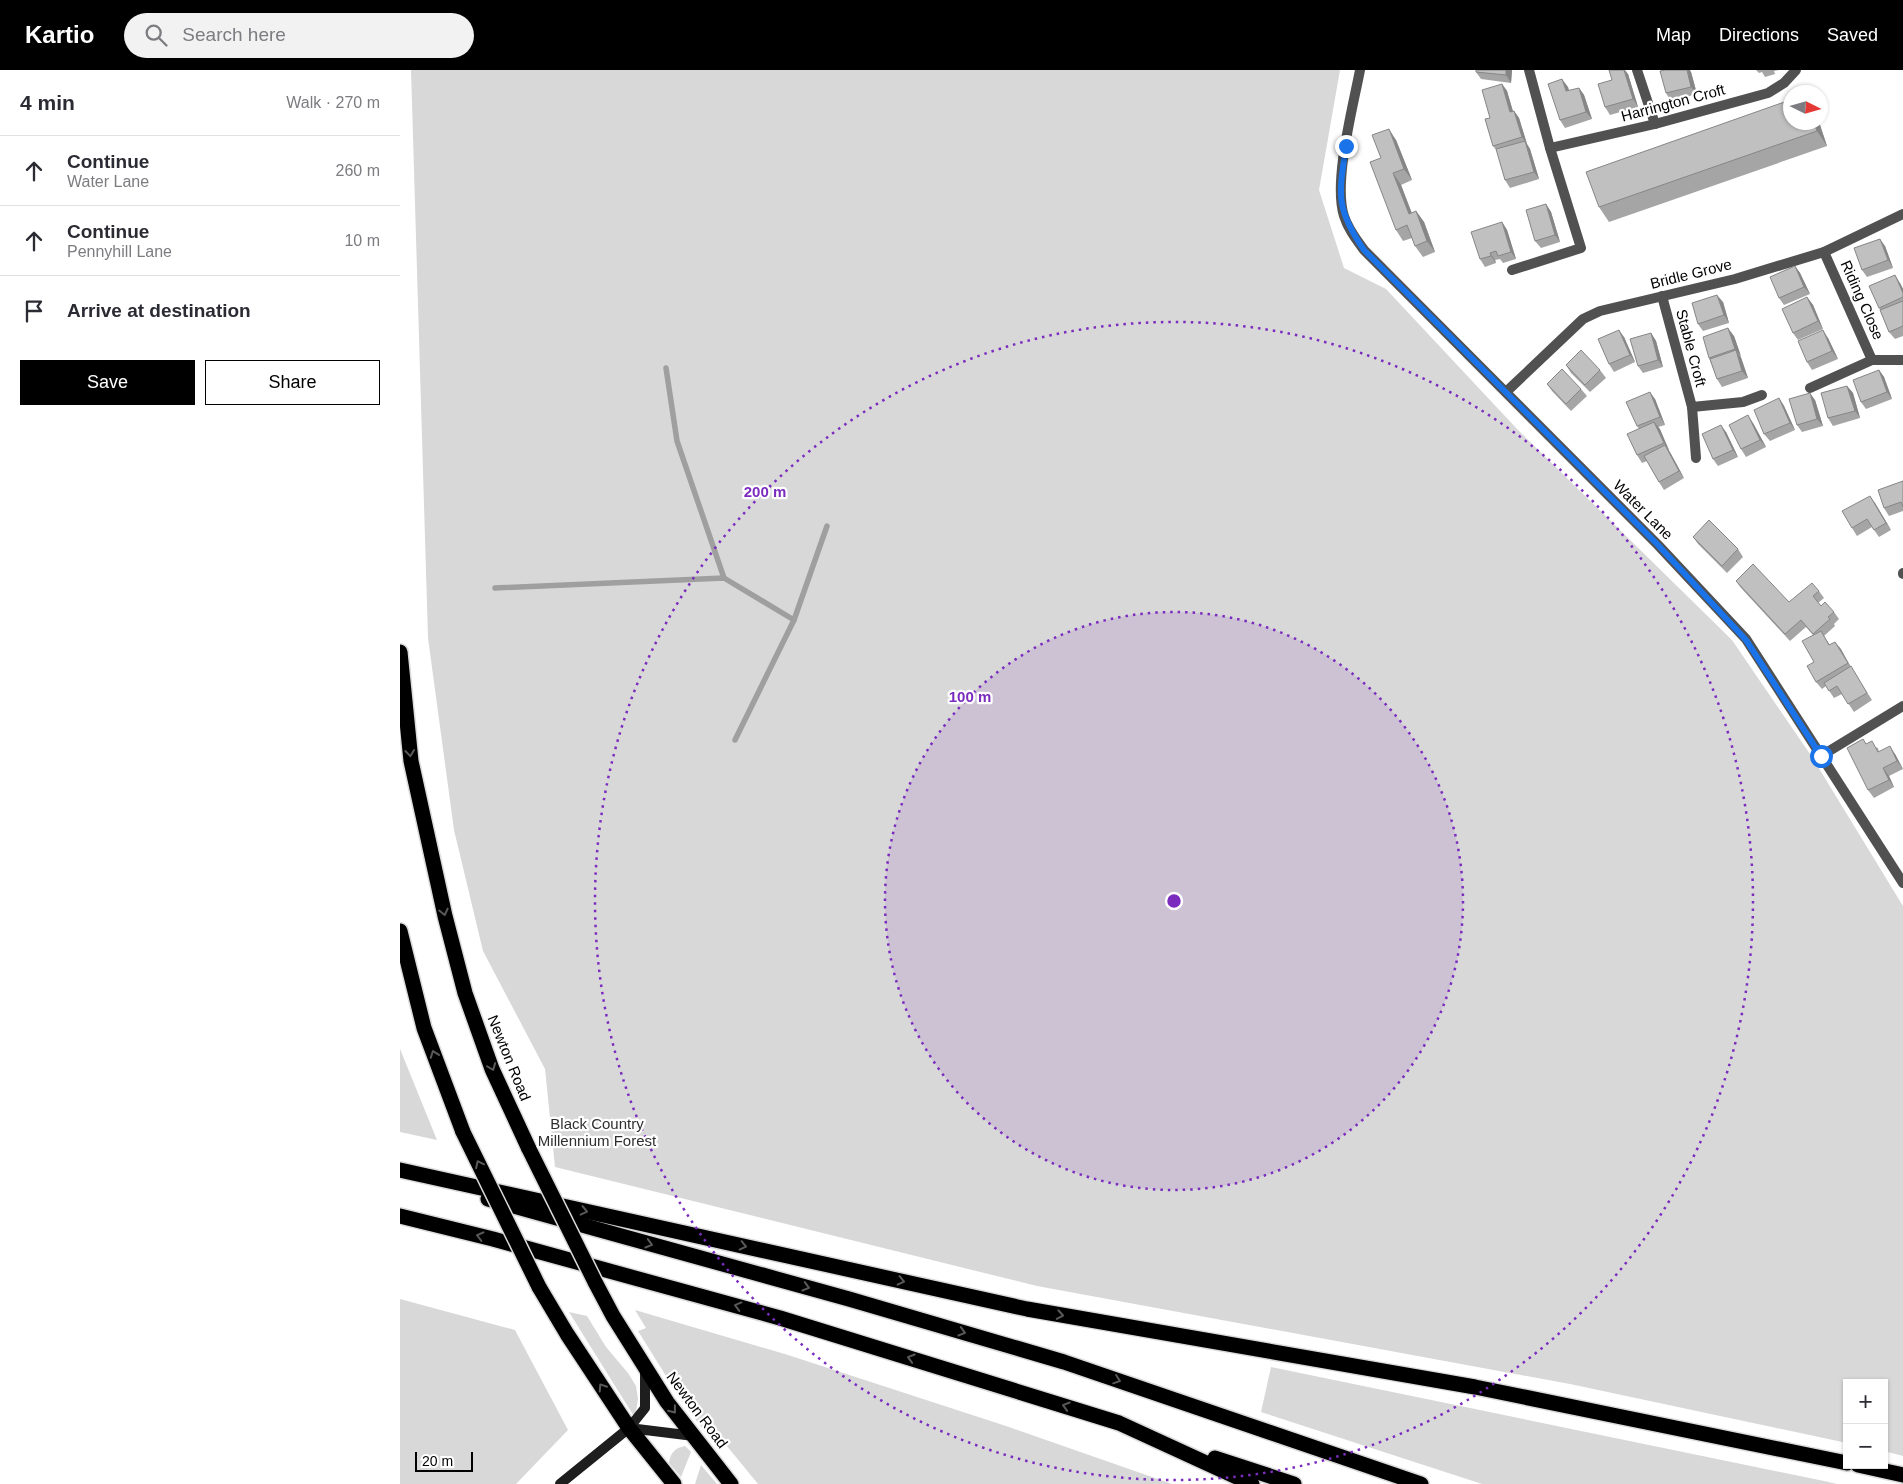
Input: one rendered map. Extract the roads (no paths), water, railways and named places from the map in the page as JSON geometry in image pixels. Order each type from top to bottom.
[{"type":"highway","name":"Newton Road","points":[[400,652],[411,762],[445,916],[465,993],[492,1069],[571,1236],[613,1316],[645,1370],[667,1402],[731,1484]]},
{"type":"highway","points":[[400,931],[424,1028],[463,1132],[539,1286],[567,1334],[629,1428],[674,1484]]},
{"type":"highway","points":[[400,1170],[1027,1310],[1475,1387],[1843,1462]]},
{"type":"highway","points":[[400,1174],[849,1299],[1064,1362],[1421,1484]]},
{"type":"highway","points":[[400,1216],[493,1239],[780,1318],[1109,1420],[1294,1484]]},
{"type":"highway","points":[[1145,1434],[1252,1484]]},
{"type":"highway","points":[[1878,1469],[1903,1474]]},
{"type":"street","name":"Water Lane","points":[[1360,70],[1340,183],[1344,215],[1349,227],[1364,250],[1658,545],[1746,640],[1903,883]]},
{"type":"street","points":[[1512,270],[1581,248],[1528,70]]},
{"type":"street","points":[[1637,70],[1654,124]]},
{"type":"street","name":"Harrington Croft","points":[[1550,148],[1654,124],[1768,92],[1784,84],[1796,70]]},
{"type":"street","name":"Bridle Grove","points":[[1506,392],[1583,319],[1600,311],[1735,279],[1824,252],[1903,214]]},
{"type":"street","name":"Riding Close","points":[[1824,252],[1872,360]]},
{"type":"street","name":"Stable Croft","points":[[1662,296],[1692,407],[1696,458]]},
{"type":"street","name":"Riding Close","points":[[1810,388],[1872,360],[1903,360]]},
{"type":"street","name":"Stable Croft","points":[[1692,407],[1743,402],[1762,395]]},
{"type":"street","points":[[1821,756],[1903,706]]},
{"type":"street","points":[[560,1484],[629,1428],[645,1408],[645,1370]]},
{"type":"street","points":[[629,1428],[694,1436]]},
{"type":"waterway","points":[[666,368],[677,441],[724,578]]},
{"type":"waterway","points":[[735,740],[794,620],[827,526]]},
{"type":"waterway","points":[[495,588],[724,578],[794,620]]},
{"type":"park label","name":"Black Country Millennium Forest","points":[[597,1132]]}]
